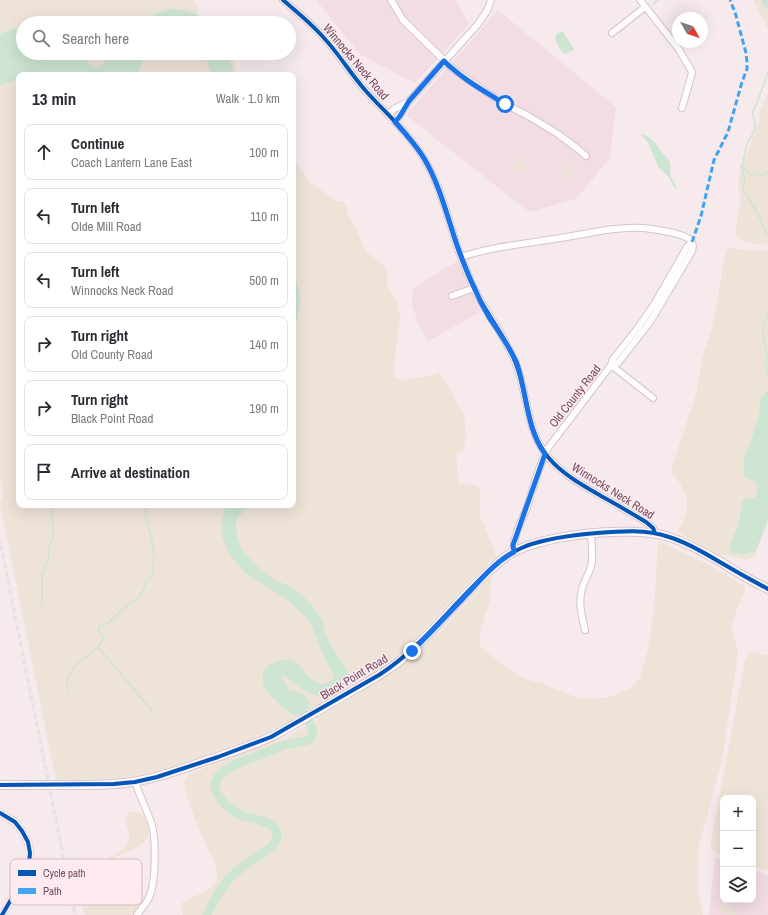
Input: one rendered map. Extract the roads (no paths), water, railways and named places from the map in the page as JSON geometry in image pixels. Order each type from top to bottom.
[{"type":"main road","name":"Black Point Road","points":[[0,785],[114,784],[135,782],[166,774],[238,750],[271,737],[379,676],[400,661],[432,631],[483,577],[500,562],[525,546],[540,542],[591,534],[628,532],[655,533],[673,538],[692,546],[768,590]]},
{"type":"street","name":"Winnocks Neck Road","points":[[283,0],[324,38],[359,83],[415,144],[424,159],[438,188],[461,257],[474,288],[514,357],[520,374],[530,420],[545,454],[555,465],[574,480],[646,522],[653,528],[655,533]]},
{"type":"street","points":[[391,0],[404,20],[454,70],[492,96],[558,134],[578,148],[586,156]]},
{"type":"street","points":[[395,122],[409,101],[480,21],[491,0]]},
{"type":"street","points":[[640,0],[678,48],[691,70],[692,73],[682,108]]},
{"type":"street","points":[[612,33],[645,6]]},
{"type":"street","points":[[388,115],[397,107],[409,101]]},
{"type":"street","name":"Old County Road","points":[[461,257],[503,246],[623,229],[643,228],[665,231],[681,235],[692,242],[687,247],[655,303],[637,329],[613,359],[611,365],[545,454],[513,545],[514,552]]},
{"type":"street","points":[[452,296],[474,288]]},
{"type":"street","points":[[611,365],[653,398]]},
{"type":"street","points":[[585,630],[581,597],[582,589],[591,566],[591,534]]},
{"type":"street","points":[[135,782],[150,819],[154,846],[152,888],[148,899],[137,915]]},
{"type":"street","points":[[0,812],[12,820],[22,831],[28,842],[29,859]]},
{"type":"street","points":[[2,915],[10,901]]},
{"type":"waterway","points":[[653,4],[658,0]]},
{"type":"waterway","points":[[766,0],[768,4]]},
{"type":"waterway","points":[[768,72],[753,111],[755,129],[747,144],[741,166],[745,177],[743,189],[744,193],[758,214],[768,235]]},
{"type":"waterway","points":[[741,166],[745,168],[749,174],[764,175],[768,172]]},
{"type":"waterway","points":[[768,314],[763,332],[767,356],[766,366],[768,379]]},
{"type":"waterway","points":[[42,605],[42,574],[49,559],[48,551],[53,539],[52,508]]},
{"type":"waterway","points":[[68,690],[67,680],[74,667],[98,647],[104,638],[98,630],[100,626],[110,622],[127,605],[138,598],[143,591],[146,580],[152,576],[154,559],[145,508]]},
{"type":"waterway","points":[[98,647],[154,713]]},
{"type":"waterway","points":[[207,915],[216,897],[227,881],[245,865],[270,848],[277,839],[277,834],[270,824],[241,815],[228,807],[221,800],[215,783],[219,776],[229,768],[239,763],[285,745],[308,740],[312,735],[312,727],[307,718],[295,704]]},
{"type":"railway","points":[[0,541],[64,859]]},
{"type":"railway","points":[[73,905],[75,915]]}]
